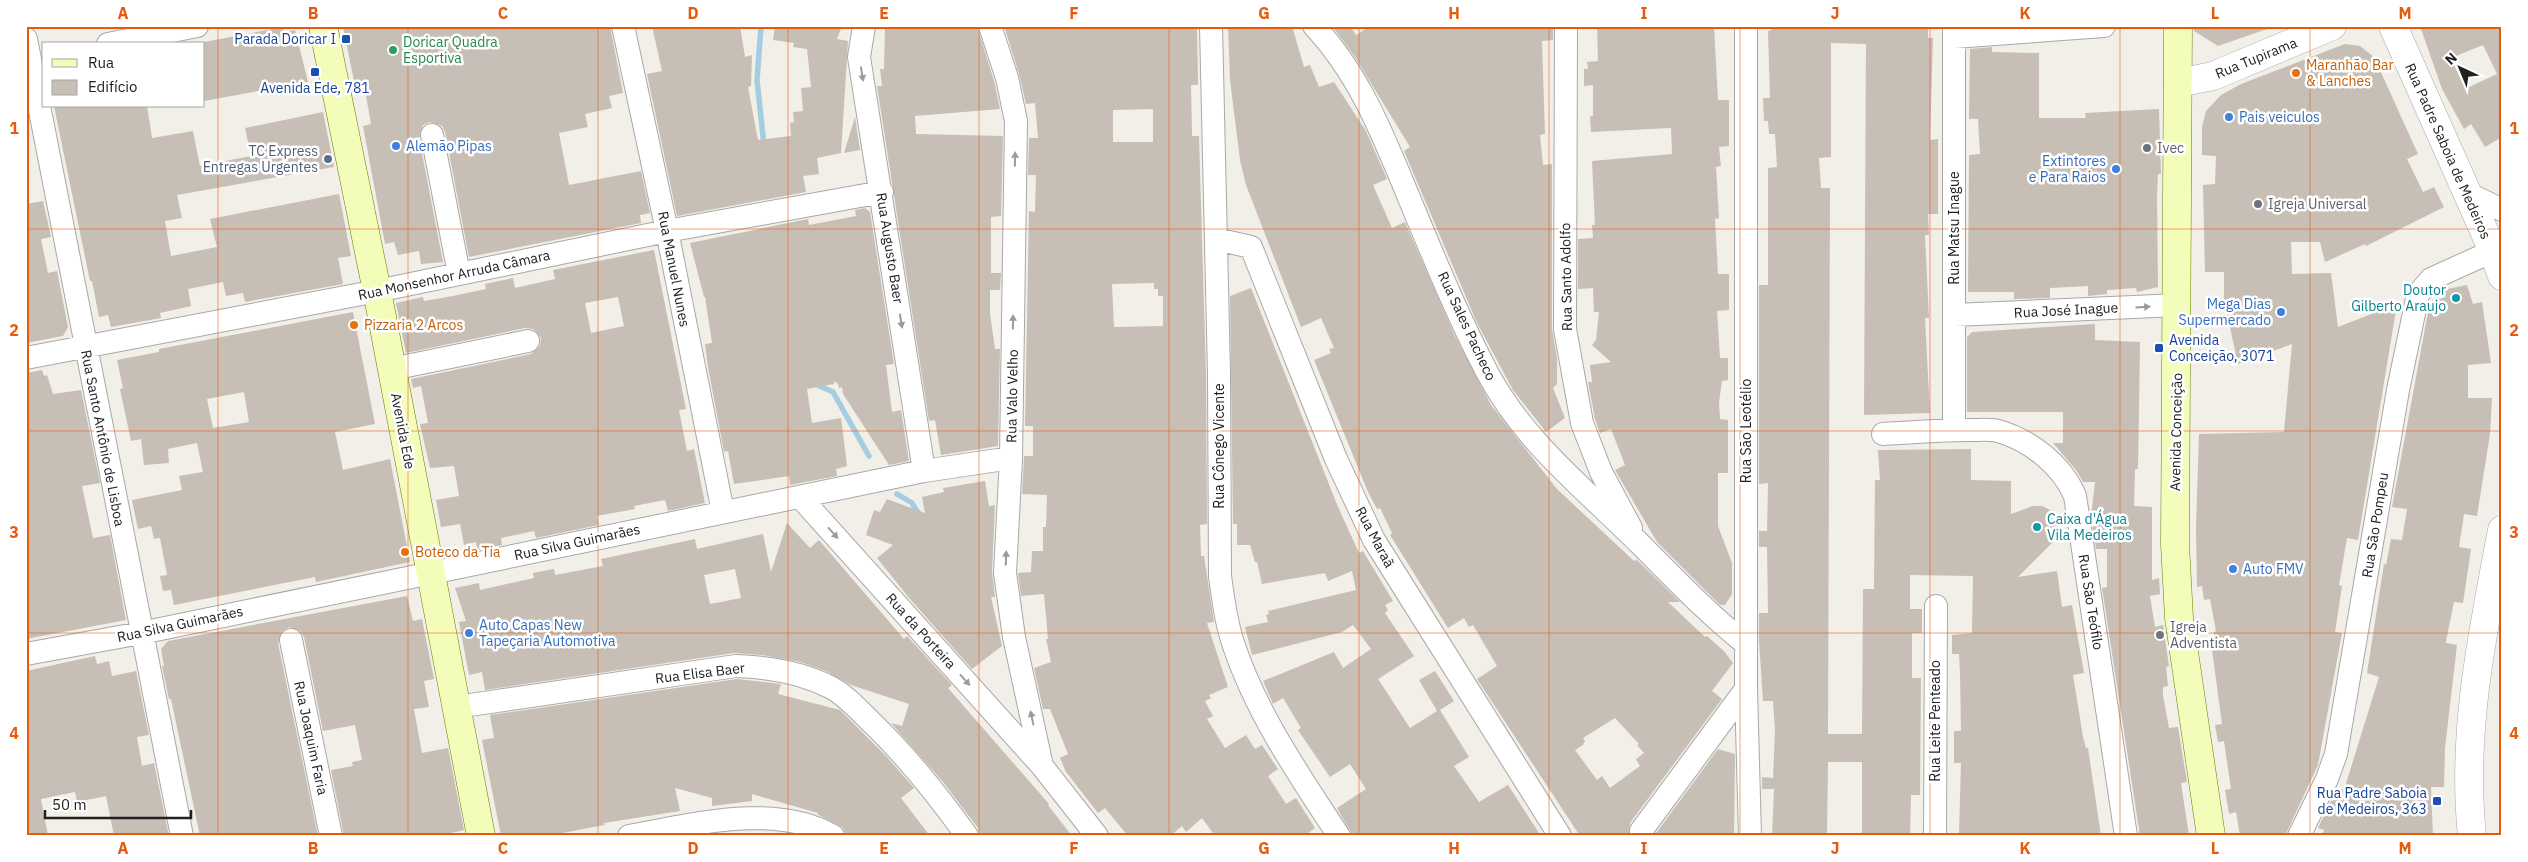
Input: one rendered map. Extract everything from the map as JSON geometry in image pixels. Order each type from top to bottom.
[{"type":"main road","name":"Avenida Ede","points":[[322,26],[377,291],[481,836]]},
{"type":"main road","name":"Avenida Conceição","points":[[2178,26],[2178,306],[2174,476],[2180,618],[2211,836]]},
{"type":"street","points":[[118,42],[197,26]]},
{"type":"street","name":"Rua Manuel Nunes","points":[[623,26],[667,231],[723,512]]},
{"type":"street","name":"Rua Augusto Baer","points":[[864,26],[859,57],[882,192],[924,471]]},
{"type":"street","name":"Rua Valo Velho","points":[[990,26],[1007,78],[1016,121],[1011,458],[1005,573],[1007,599],[1042,766]]},
{"type":"street","name":"Rua Cônego Vicente","points":[[1211,26],[1216,239],[1220,576],[1224,609],[1233,643],[1267,722],[1339,836]]},
{"type":"street","name":"Rua Sales Pacheco","points":[[1314,26],[1335,50],[1370,107],[1477,352],[1510,410],[1545,453],[1640,544],[1709,614],[1746,644]]},
{"type":"street","name":"Rua Santo Adolfo","points":[[1566,26],[1565,328],[1582,423],[1601,472],[1640,544]]},
{"type":"street","name":"Rua São Leotélio","points":[[1746,26],[1746,689],[1750,836]]},
{"type":"street","points":[[1954,31],[2104,26]]},
{"type":"street","name":"Rua Tupirama","points":[[2178,83],[2213,76],[2332,26]]},
{"type":"street","name":"Rua Padre Saboia de Medeiros","points":[[2393,26],[2493,251],[2502,276]]},
{"type":"street","name":"Rua Matsu Inague","points":[[1954,31],[1954,430]]},
{"type":"street","name":"Rua Santo Antônio de Lisboa","points":[[32,54],[141,633],[182,836]]},
{"type":"street","points":[[432,135],[459,274]]},
{"type":"street","name":"Rua Monsenhor Arruda Câmara","points":[[26,358],[377,291],[667,231],[882,192]]},
{"type":"street","points":[[2467,193],[2502,210]]},
{"type":"street","name":"Rua Maraã","points":[[1216,239],[1251,247],[1336,459],[1374,540],[1560,836]]},
{"type":"street","name":"Rua São Pompeu","points":[[2299,836],[2327,779],[2336,754],[2398,390],[2418,294],[2431,279],[2493,251]]},
{"type":"street","name":"Rua José Inague","points":[[1954,315],[2178,306]]},
{"type":"street","points":[[392,369],[528,341]]},
{"type":"street","name":"Rua São Teófilo","points":[[1883,434],[1954,430],[1997,430],[2020,439],[2039,452],[2069,481],[2075,496],[2126,836]]},
{"type":"street","name":"Rua Silva Guimarães","points":[[26,654],[141,633],[924,471],[1011,458]]},
{"type":"street","name":"Rua da Porteira","points":[[800,497],[1042,766],[1096,836]]},
{"type":"street","points":[[2472,836],[2469,764],[2474,694],[2502,530]]},
{"type":"street","name":"Rua Leite Penteado","points":[[1935,836],[1936,606]]},
{"type":"street","name":"Rua Joaquim Faria","points":[[291,640],[331,836]]},
{"type":"street","name":"Rua Elisa Baer","points":[[456,707],[736,666],[772,669],[804,677],[830,687],[844,696],[887,737],[937,795],[967,836]]},
{"type":"street","points":[[1641,832],[1746,689]]},
{"type":"street","points":[[629,836],[740,819],[776,827],[809,825],[833,836]]},
{"type":"building","points":[[343,26],[610,26],[623,93],[609,96],[612,108],[585,114],[588,127],[559,133],[569,185],[641,171],[650,213],[640,215],[641,223],[469,257],[445,132],[442,126],[430,122],[423,125],[419,138],[443,262],[421,264],[419,251],[398,255],[394,242],[385,244],[363,126],[371,124],[365,90],[356,91]]},
{"type":"building","points":[[652,26],[740,26],[745,57],[752,55],[751,86],[748,87],[758,140],[791,136],[790,123],[794,122],[793,112],[803,111],[801,88],[811,87],[807,49],[793,47],[794,43],[773,40],[775,26],[842,26],[837,39],[848,41],[841,153],[817,158],[819,174],[803,176],[806,192],[677,216],[647,74],[662,71]]},
{"type":"building","points":[[885,26],[977,26],[994,81],[1000,109],[915,116],[916,134],[1003,136],[1001,216],[991,217],[991,273],[1001,273],[1000,290],[990,290],[990,314],[995,349],[1000,349],[998,446],[941,455],[935,420],[929,421],[877,86],[882,86],[880,69],[884,69]]},
{"type":"building","points":[[1004,26],[1197,26],[1198,85],[1191,85],[1192,136],[1199,136],[1206,374],[1207,524],[1200,525],[1201,556],[1204,556],[1214,622],[1207,623],[1228,687],[1209,695],[1211,698],[1205,701],[1213,716],[1207,719],[1225,748],[1246,735],[1255,749],[1262,745],[1278,769],[1268,776],[1286,804],[1296,798],[1315,828],[1304,836],[1215,836],[1202,818],[1186,832],[1182,826],[1170,836],[1128,836],[1105,808],[1098,813],[1066,772],[1060,758],[1068,754],[1050,709],[1043,709],[1034,668],[1051,662],[1046,639],[1048,639],[1044,594],[1021,596],[1018,573],[1031,572],[1032,551],[1043,551],[1043,527],[1046,527],[1047,495],[1022,494],[1024,456],[1033,456],[1033,426],[1025,426],[1029,211],[1035,212],[1036,175],[1028,175],[1029,138],[1038,138],[1035,103],[1026,104]],"holes":[[[1153,109],[1153,142],[1113,142],[1113,110]],[[1154,283],[1154,289],[1158,289],[1158,296],[1163,296],[1163,326],[1114,327],[1112,284]]]},
{"type":"building","points":[[1228,26],[1292,26],[1304,67],[1310,65],[1319,87],[1334,82],[1366,131],[1387,179],[1373,185],[1392,228],[1405,222],[1454,334],[1491,405],[1557,489],[1634,561],[1637,560],[1680,602],[1668,602],[1705,637],[1707,636],[1724,651],[1733,663],[1712,691],[1722,699],[1630,823],[1629,836],[1580,836],[1477,679],[1497,666],[1473,625],[1469,627],[1464,618],[1448,628],[1390,535],[1392,533],[1380,508],[1377,509],[1368,492],[1314,360],[1331,353],[1329,349],[1334,348],[1321,318],[1301,327],[1246,185],[1240,160],[1230,80]],"holes":[[[1615,718],[1639,744],[1637,745],[1644,753],[1636,759],[1640,766],[1610,788],[1602,776],[1597,780],[1575,750],[1583,745],[1585,741],[1583,738]]]},
{"type":"building","points":[[1332,26],[1350,26],[1356,35],[1370,26],[1553,26],[1553,40],[1542,41],[1545,134],[1540,135],[1543,165],[1552,164],[1552,329],[1557,358],[1557,384],[1553,388],[1565,418],[1546,432],[1513,390],[1477,323],[1404,151],[1410,147],[1355,57]]},
{"type":"building","points":[[1597,26],[1714,26],[1718,100],[1729,100],[1729,146],[1719,147],[1721,166],[1716,167],[1719,218],[1715,219],[1718,274],[1729,274],[1729,310],[1717,311],[1720,358],[1728,358],[1728,380],[1722,381],[1719,402],[1720,419],[1728,420],[1728,473],[1718,473],[1718,526],[1732,563],[1732,594],[1725,605],[1720,605],[1657,542],[1615,470],[1625,465],[1611,429],[1600,433],[1595,419],[1588,382],[1592,382],[1590,365],[1611,362],[1592,345],[1596,340],[1599,312],[1594,312],[1593,288],[1578,289],[1578,239],[1593,238],[1592,225],[1595,225],[1592,161],[1672,154],[1671,128],[1591,132],[1590,116],[1593,116],[1593,85],[1584,86],[1584,69],[1588,69],[1587,62],[1598,61]]},
{"type":"building","points":[[1772,26],[1928,26],[1928,38],[1933,38],[1930,140],[1938,139],[1938,214],[1928,214],[1929,235],[1925,235],[1929,318],[1925,318],[1930,413],[1864,415],[1866,44],[1831,43],[1831,157],[1819,158],[1821,188],[1830,188],[1828,734],[1862,734],[1863,589],[1874,589],[1875,480],[1880,480],[1878,450],[1971,449],[1971,480],[2011,481],[2011,514],[2033,506],[2042,506],[2054,512],[2059,522],[2059,531],[2056,539],[2018,577],[2057,571],[2062,607],[2072,605],[2084,673],[2073,675],[2083,737],[2086,748],[2088,748],[2101,836],[1959,833],[1961,763],[1954,763],[1954,731],[1961,731],[1960,673],[1959,654],[1952,654],[1952,635],[1972,633],[1973,576],[1910,575],[1910,609],[1922,609],[1922,633],[1912,633],[1912,678],[1921,678],[1920,795],[1911,795],[1910,836],[1862,836],[1862,762],[1828,762],[1827,834],[1772,836],[1774,789],[1762,789],[1762,777],[1773,778],[1775,731],[1773,701],[1763,701],[1759,641],[1759,613],[1768,613],[1767,547],[1759,547],[1759,531],[1767,531],[1768,483],[1759,484],[1759,285],[1768,285],[1768,168],[1777,167],[1775,134],[1769,134],[1768,121],[1764,121],[1763,98],[1770,98],[1768,31],[1772,30]]},
{"type":"building","points":[[2194,26],[2266,26],[2267,29],[2218,46],[2194,31]]},
{"type":"building","points":[[2420,26],[2502,26],[2502,137],[2485,147],[2471,124],[2464,129],[2442,89]],"holes":[[[2483,45],[2497,74],[2465,89],[2451,58]]]},
{"type":"building","points":[[283,27],[284,32],[295,30],[308,82],[205,101],[204,42]]},
{"type":"building","points":[[2345,44],[2360,46],[2374,57],[2418,154],[2407,159],[2423,192],[2434,187],[2444,207],[2366,246],[2365,244],[2325,262],[2320,242],[2291,242],[2292,274],[2331,273],[2338,327],[2397,304],[2358,540],[2347,538],[2339,585],[2342,586],[2335,632],[2342,633],[2318,765],[2285,836],[2240,836],[2236,812],[2229,814],[2225,790],[2231,789],[2224,741],[2218,742],[2215,725],[2222,724],[2211,642],[2214,642],[2214,632],[2216,631],[2210,599],[2204,600],[2202,586],[2197,587],[2196,527],[2199,434],[2284,432],[2292,344],[2238,364],[2224,300],[2224,272],[2205,272],[2203,185],[2215,184],[2216,156],[2202,155],[2202,127],[2206,111],[2221,95],[2241,84]]},
{"type":"building","points":[[1992,47],[1992,52],[2039,53],[2039,118],[2086,118],[2085,113],[2159,109],[2161,174],[2158,174],[2157,196],[2158,287],[2137,292],[2136,288],[2107,290],[2107,294],[2088,296],[2088,286],[2050,288],[2050,298],[2014,299],[2014,292],[1968,292],[1969,155],[1980,154],[1978,119],[1969,119],[1970,49]]},
{"type":"building","points":[[54,108],[147,108],[152,138],[193,131],[200,166],[251,156],[245,128],[323,112],[334,167],[177,195],[182,218],[165,221],[171,256],[217,247],[210,219],[339,194],[351,256],[338,258],[343,284],[245,302],[243,293],[226,296],[223,282],[188,289],[191,306],[160,313],[161,318],[111,327],[108,315],[99,317],[92,281],[90,281]]},
{"type":"building","points":[[855,117],[860,150],[844,153]]},
{"type":"building","points":[[43,201],[51,237],[41,239],[48,273],[57,271],[68,327],[63,336],[26,343],[26,204]]},
{"type":"building","points":[[865,208],[870,212],[894,364],[886,365],[892,412],[901,410],[909,461],[889,465],[843,394],[842,387],[839,388],[838,384],[834,381],[834,384],[807,389],[812,423],[841,418],[847,466],[836,469],[837,476],[790,485],[789,476],[734,484],[728,451],[724,452],[708,367],[705,344],[712,343],[705,297],[690,243],[808,219],[809,225],[856,216],[855,210]]},
{"type":"building","points":[[654,250],[686,409],[679,410],[687,451],[694,449],[705,503],[668,511],[665,500],[634,506],[635,509],[597,516],[599,525],[536,538],[534,531],[501,538],[502,545],[477,550],[476,542],[464,545],[460,524],[441,527],[436,500],[459,496],[454,466],[430,468],[420,424],[428,423],[421,386],[413,388],[411,379],[531,354],[540,346],[541,338],[533,329],[525,328],[406,353],[396,303],[423,297],[424,301],[486,289],[485,284],[513,278],[515,288],[555,279],[553,270]],"holes":[[[618,297],[624,326],[591,333],[585,303]]]},
{"type":"building","points":[[2467,285],[2473,304],[2482,302],[2491,363],[2468,365],[2468,398],[2492,398],[2490,434],[2477,516],[2464,514],[2459,547],[2471,549],[2463,603],[2454,602],[2446,641],[2446,643],[2457,645],[2445,748],[2444,787],[2431,787],[2433,836],[2322,836],[2324,830],[2318,828],[2337,788],[2344,790],[2379,677],[2367,673],[2384,564],[2386,565],[2391,539],[2402,540],[2407,509],[2392,507],[2428,312],[2432,300],[2444,298],[2442,290]]},
{"type":"building","points":[[1251,288],[1338,507],[1359,553],[1363,551],[1393,601],[1385,605],[1388,610],[1385,613],[1414,656],[1378,679],[1410,728],[1437,711],[1419,680],[1435,671],[1454,701],[1440,710],[1469,757],[1454,766],[1479,802],[1508,785],[1541,836],[1353,836],[1337,808],[1366,789],[1350,764],[1330,777],[1298,730],[1301,728],[1283,698],[1273,704],[1263,681],[1334,652],[1343,668],[1371,649],[1353,625],[1342,632],[1252,655],[1245,627],[1268,622],[1266,615],[1269,614],[1268,611],[1356,590],[1352,571],[1328,581],[1325,573],[1262,584],[1257,562],[1255,562],[1250,545],[1237,545],[1237,524],[1233,524],[1230,296]]},
{"type":"building","points":[[353,312],[375,424],[335,432],[343,470],[390,459],[410,562],[316,582],[315,577],[174,605],[171,590],[163,591],[160,576],[167,575],[160,538],[154,539],[151,526],[138,529],[132,500],[182,490],[179,476],[203,472],[197,443],[168,449],[169,463],[144,465],[141,439],[131,441],[120,389],[123,388],[117,360],[159,352],[159,349]],"holes":[[[244,392],[249,422],[213,428],[207,399]]]},
{"type":"building","points":[[2095,324],[2095,340],[2140,342],[2138,469],[2135,469],[2134,506],[2152,507],[2152,580],[2159,578],[2160,594],[2150,596],[2155,627],[2163,625],[2169,666],[2166,667],[2168,686],[2163,687],[2163,696],[2169,728],[2178,727],[2187,782],[2181,783],[2189,836],[2140,836],[2102,588],[2107,587],[2107,549],[2096,549],[2091,517],[2095,482],[2083,482],[2076,470],[2053,443],[2063,443],[2063,412],[1967,412],[1967,337],[1972,332]]},
{"type":"building","points":[[42,370],[44,376],[47,375],[53,394],[81,390],[100,483],[82,486],[93,538],[110,535],[126,620],[26,639],[26,373]]},
{"type":"building","points":[[985,481],[989,506],[995,505],[992,572],[995,597],[991,597],[1002,646],[972,669],[910,599],[877,558],[893,545],[866,535],[874,510],[880,512],[887,499],[925,513],[922,497],[944,492],[943,488]]},
{"type":"building","points":[[787,523],[810,548],[819,540],[904,639],[907,636],[952,685],[948,688],[1049,804],[1072,836],[980,836],[978,828],[943,782],[891,723],[902,726],[909,704],[851,685],[826,671],[800,662],[762,655],[734,653],[485,690],[482,672],[469,675],[459,622],[466,621],[455,588],[479,583],[480,590],[534,578],[533,573],[554,569],[555,575],[603,566],[601,559],[695,539],[697,549],[763,534],[771,572]],"holes":[[[735,569],[741,598],[710,604],[704,575]]]},
{"type":"building","points":[[407,596],[413,621],[422,619],[434,679],[424,681],[429,707],[414,709],[422,753],[448,748],[464,830],[451,833],[452,836],[344,836],[331,770],[353,766],[352,762],[362,760],[355,725],[323,731],[304,637],[300,631],[289,627],[282,631],[278,643],[318,836],[200,836],[171,699],[169,699],[162,666],[164,666],[161,649],[168,641]]},
{"type":"building","points":[[95,656],[97,664],[109,661],[112,676],[136,671],[149,735],[137,737],[142,766],[154,763],[169,836],[114,836],[106,796],[77,802],[75,792],[41,799],[48,836],[26,836],[26,671]]},
{"type":"building","points":[[737,679],[781,684],[778,694],[840,710],[886,756],[914,788],[901,798],[930,836],[846,836],[843,828],[818,813],[752,794],[752,801],[712,806],[712,798],[675,788],[680,811],[604,823],[604,825],[547,836],[501,836],[482,740],[494,738],[490,715]]},
{"type":"building","points":[[1718,749],[1735,754],[1734,836],[1654,836]]},
{"type":"waterway","points":[[761,26],[757,80],[764,146]]},
{"type":"waterway","points":[[815,384],[833,392],[869,456]]},
{"type":"waterway","points":[[897,494],[912,503],[920,516]]},
{"type":"place","name":"Parada Doricar I","points":[[346,39]]},
{"type":"place","name":"Doricar Quadra Esportiva","points":[[393,50]]},
{"type":"place","name":"Avenida Ede, 781","points":[[315,72]]},
{"type":"place","name":"Maranhão Bar & Lanches","points":[[2296,73]]},
{"type":"place","name":"Pais veiculos","points":[[2229,117]]},
{"type":"place","name":"Alemão Pipas","points":[[396,146]]},
{"type":"place","name":"Ivec","points":[[2147,148]]},
{"type":"place","name":"TC Express Entregas Urgentes","points":[[328,159]]},
{"type":"place","name":"Extintores e Para Raios","points":[[2116,169]]},
{"type":"place","name":"Igreja Universal","points":[[2258,204]]},
{"type":"place","name":"Doutor Gilberto Araujo","points":[[2456,298]]},
{"type":"place","name":"Mega Dias Supermercado","points":[[2281,312]]},
{"type":"place","name":"Pizzaria 2 Arcos","points":[[354,325]]},
{"type":"place","name":"Avenida Conceição, 3071","points":[[2159,348]]},
{"type":"place","name":"Caixa d'Água Vila Medeiros","points":[[2037,527]]},
{"type":"place","name":"Boteco da Tia","points":[[405,552]]},
{"type":"place","name":"Auto FMV","points":[[2233,569]]},
{"type":"place","name":"Auto Capas New Tapeçaria Automotiva","points":[[469,633]]},
{"type":"place","name":"Igreja Adventista","points":[[2160,635]]},
{"type":"place","name":"Rua Padre Saboia de Medeiros, 363","points":[[2437,801]]}]
